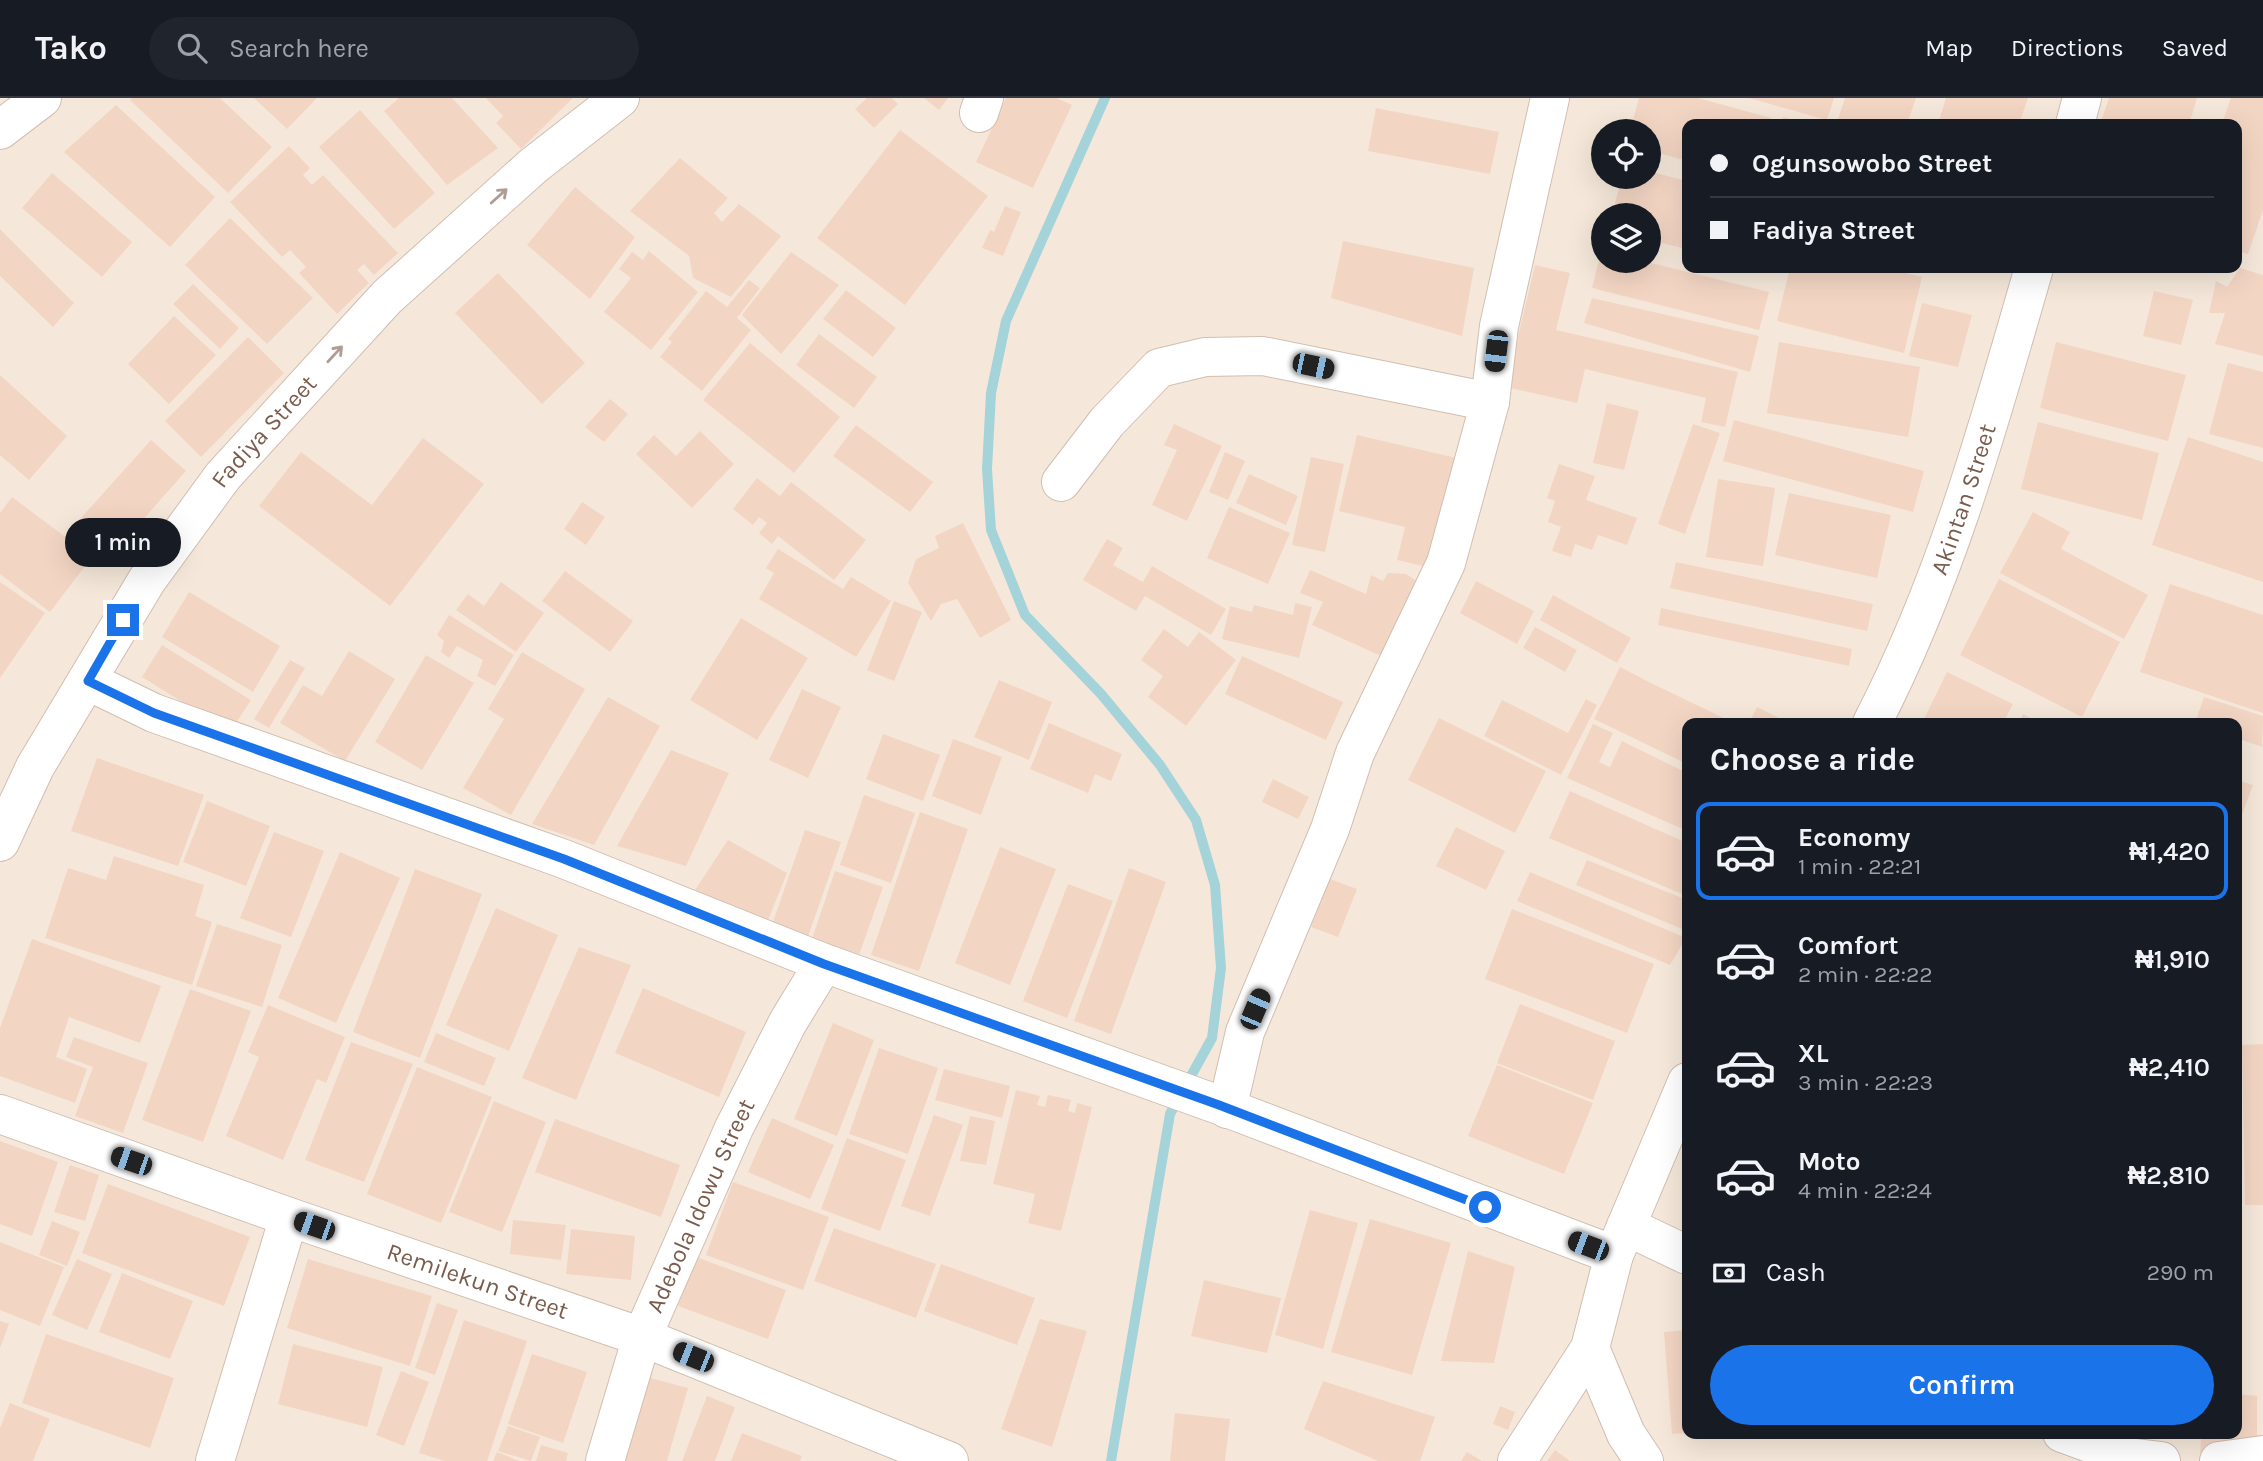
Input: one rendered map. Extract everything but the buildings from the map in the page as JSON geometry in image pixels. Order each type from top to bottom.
[{"type":"street","points":[[0,130],[42,98]]},
{"type":"street","name":"Fadiya Street","points":[[0,842],[35,767],[147,580],[223,476],[387,297],[533,166],[620,98]]},
{"type":"street","points":[[1223,1107],[1245,1032],[1330,829],[1355,752],[1446,563],[1490,402],[1499,326],[1550,98]]},
{"type":"street","points":[[2076,119],[2082,98]]},
{"type":"street","name":"Akintan Street","points":[[1874,718],[1925,611],[1971,487],[2033,273]]},
{"type":"street","points":[[1061,482],[1107,422],[1159,368],[1205,357],[1263,356],[1490,402]]},
{"type":"street","points":[[88,681],[154,713],[564,859],[824,964],[1166,1088],[1620,1241],[1682,1254]]},
{"type":"street","name":"Adebola Idowu Street","points":[[605,1461],[642,1337],[734,1128],[788,1022],[824,964]]},
{"type":"street","points":[[1517,1461],[1590,1348],[1620,1241],[1682,1094]]},
{"type":"street","name":"Remilekun Street","points":[[0,1114],[289,1217],[642,1337],[949,1461]]},
{"type":"street","points":[[215,1461],[289,1217]]},
{"type":"street","points":[[1590,1348],[1626,1434],[1644,1461]]},
{"type":"street","points":[[2078,1439],[2128,1457],[2161,1461]]},
{"type":"street","points":[[2219,1461],[2263,1455]]},
{"type":"shaded area","points":[[0,98],[2263,98],[2263,1461],[0,1461]]},
{"type":"waterway","points":[[1105,98],[1006,321],[991,393],[987,469],[991,530],[1025,615],[1101,694],[1160,765],[1196,820],[1215,885],[1221,968],[1212,1038],[1170,1114],[1111,1461]]},
{"type":"route","points":[[123,620],[88,681],[154,713],[564,859],[824,964],[1219,1105],[1485,1207]]}]
